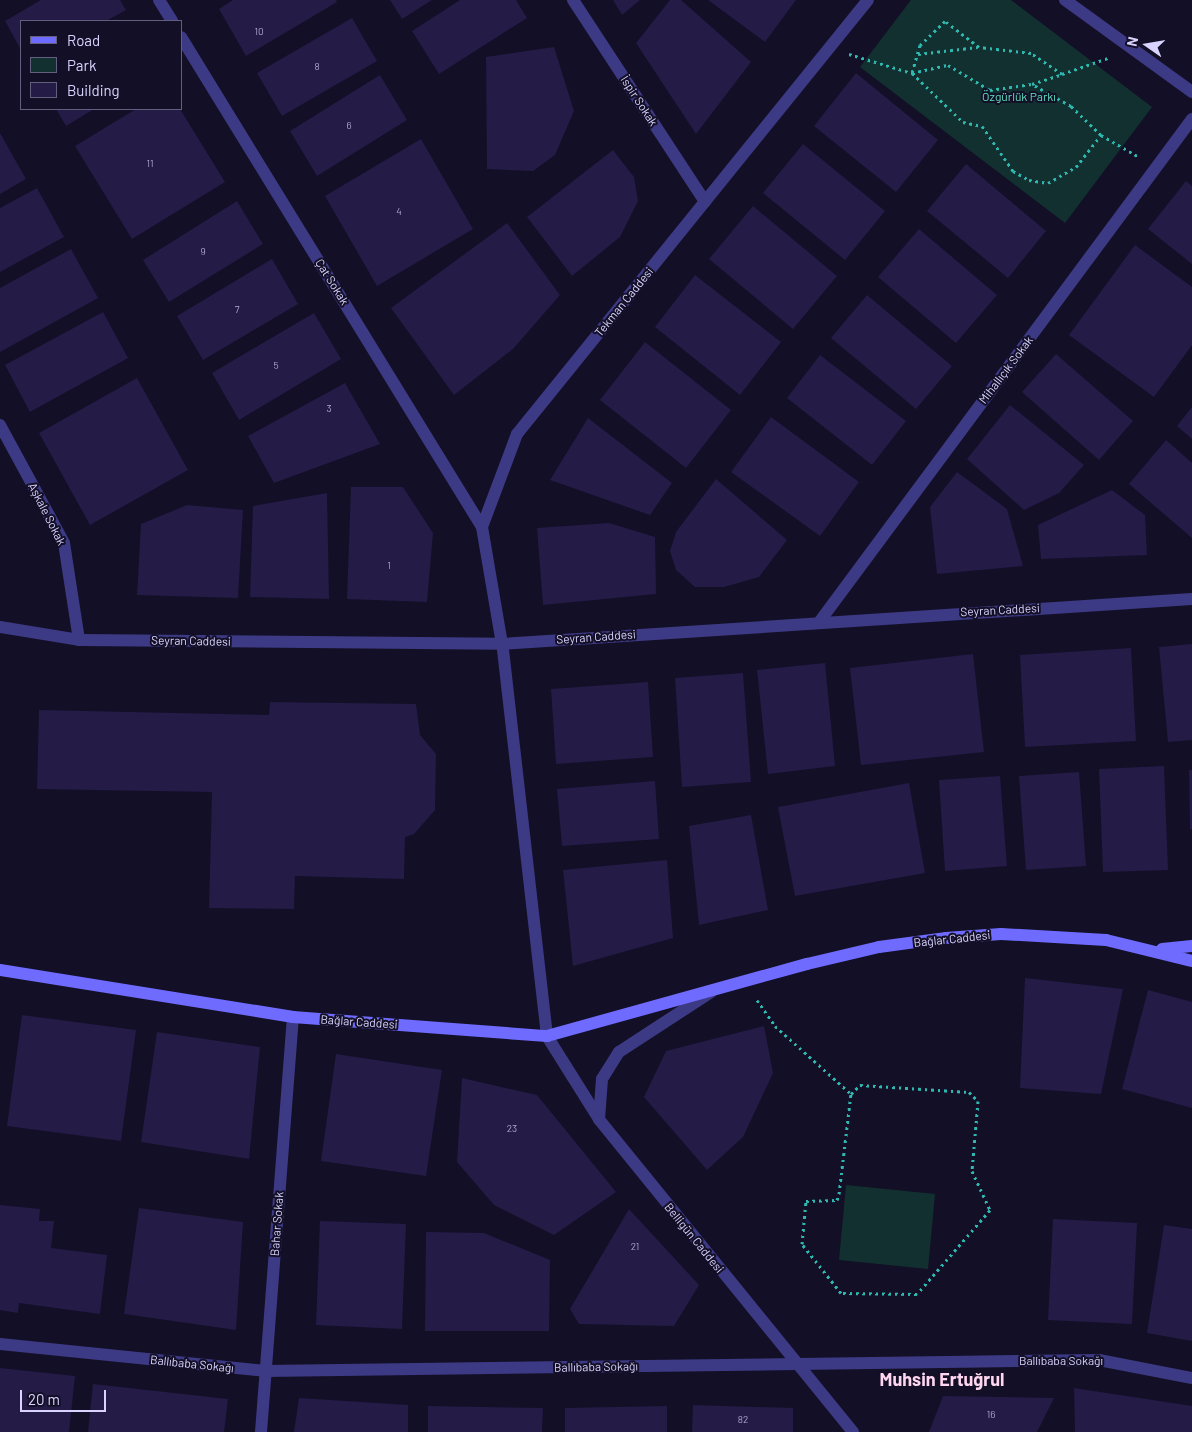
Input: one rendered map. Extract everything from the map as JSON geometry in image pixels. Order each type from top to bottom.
[{"type":"main road","name":"Bağlar Caddesi","points":[[0,970],[293,1017],[547,1036],[714,989],[879,947],[946,938],[1060,937],[1157,950],[1192,961]]},
{"type":"main road","points":[[1157,950],[1192,946]]},
{"type":"street","points":[[159,0],[171,20]]},
{"type":"street","name":"İspir Sokak","points":[[573,0],[705,202]]},
{"type":"street","name":"Tekman Caddesi","points":[[482,527],[517,434],[831,49],[868,0]]},
{"type":"street","points":[[1065,0],[1192,92]]},
{"type":"street","name":"Çat Sokak","points":[[182,39],[482,527]]},
{"type":"street","name":"Mihallıçık Sokak","points":[[820,621],[1156,167],[1190,126]]},
{"type":"street","name":"Aşkale Sokak","points":[[0,425],[64,543],[79,640]]},
{"type":"street","points":[[482,527],[502,644],[547,1036]]},
{"type":"street","name":"Seyran Caddesi","points":[[0,627],[79,640],[502,644],[820,621],[1192,599]]},
{"type":"street","name":"Bağlar Caddesi","points":[[600,1119],[602,1079],[619,1052],[714,989]]},
{"type":"street","name":"Bahar Sokak","points":[[261,1432],[293,1017]]},
{"type":"street","name":"Belligün Caddesi","points":[[547,1036],[600,1119],[795,1364],[853,1432]]},
{"type":"street","name":"Ballıbaba Sokağı","points":[[0,1344],[265,1371],[1099,1360],[1192,1378]]},
{"type":"path","points":[[912,73],[918,54],[930,31],[945,21],[979,47]]},
{"type":"path","points":[[918,54],[979,47],[1031,52],[1062,74]]},
{"type":"path","points":[[831,49],[912,73],[962,122],[982,126],[1013,171],[1029,180],[1048,183],[1076,167],[1100,134]]},
{"type":"path","points":[[912,73],[948,65],[990,90],[1032,84],[1133,50]]},
{"type":"path","points":[[1032,84],[1071,106],[1100,134],[1156,167]]},
{"type":"path","points":[[744,981],[775,1026],[851,1094]]},
{"type":"path","points":[[860,1085],[969,1092],[978,1101],[972,1171],[990,1210],[917,1294],[842,1292],[802,1244],[806,1201],[837,1200],[839,1194],[851,1094],[860,1085]]},
{"type":"green space","name":"Özgürlük Parkı","points":[[911,0],[1011,0],[1152,107],[1065,223],[860,67]]},
{"type":"green space","points":[[846,1185],[935,1194],[928,1269],[839,1260]]},
{"type":"building","points":[[41,0],[120,0],[126,10],[108,20],[20,20],[20,48],[5,21]]},
{"type":"building","points":[[233,0],[336,0],[337,2],[246,56],[219,9]]},
{"type":"building","points":[[390,0],[432,0],[402,19]]},
{"type":"building","points":[[460,0],[516,0],[527,18],[439,74],[412,31]]},
{"type":"building","points":[[613,0],[640,0],[622,15]]},
{"type":"building","points":[[670,0],[681,0],[751,62],[696,134],[636,43]]},
{"type":"building","points":[[708,0],[796,0],[765,42]]},
{"type":"building","points":[[352,18],[377,61],[282,116],[257,73]]},
{"type":"building","points":[[554,47],[574,111],[555,155],[533,171],[487,169],[486,57]]},
{"type":"building","points":[[856,73],[938,140],[896,192],[814,126]]},
{"type":"building","points":[[380,75],[407,120],[317,176],[290,131]]},
{"type":"building","points":[[57,110],[92,110],[66,126]]},
{"type":"building","points":[[134,110],[181,110],[225,182],[132,239],[75,146]]},
{"type":"building","points":[[0,133],[26,179],[0,194]]},
{"type":"building","points":[[421,139],[473,229],[377,286],[325,196]]},
{"type":"building","points":[[803,144],[885,211],[845,260],[763,193]]},
{"type":"building","points":[[613,150],[634,177],[638,201],[620,237],[572,276],[527,217]]},
{"type":"building","points":[[966,164],[1046,231],[1008,278],[927,211]]},
{"type":"building","points":[[1186,181],[1192,186],[1192,264],[1148,229]]},
{"type":"building","points":[[37,188],[64,237],[0,272],[0,208]]},
{"type":"building","points":[[237,201],[263,244],[169,302],[143,260]]},
{"type":"building","points":[[753,206],[837,276],[793,329],[709,259]]},
{"type":"building","points":[[507,223],[560,295],[513,349],[454,395],[391,308]]},
{"type":"building","points":[[919,229],[997,295],[956,343],[878,277]]},
{"type":"building","points":[[1135,245],[1192,287],[1192,345],[1154,397],[1069,335]]},
{"type":"building","points":[[71,249],[98,298],[0,352],[0,288]]},
{"type":"building","points":[[272,259],[298,304],[203,360],[177,316]]},
{"type":"building","points":[[695,275],[781,342],[740,395],[655,327]]},
{"type":"building","points":[[867,295],[952,366],[916,409],[831,338]]},
{"type":"building","points":[[103,312],[128,358],[30,412],[5,365]]},
{"type":"building","points":[[314,313],[341,359],[239,420],[212,373]]},
{"type":"building","points":[[645,342],[731,410],[686,468],[600,400]]},
{"type":"building","points":[[1056,354],[1133,421],[1099,460],[1022,392]]},
{"type":"building","points":[[820,355],[906,421],[872,465],[787,398]]},
{"type":"building","points":[[137,378],[188,470],[90,525],[39,433]]},
{"type":"building","points":[[345,383],[380,444],[274,483],[248,436]]},
{"type":"building","points":[[1010,405],[1084,465],[1059,493],[1024,510],[967,459]]},
{"type":"building","points":[[1192,407],[1192,439],[1177,426]]},
{"type":"building","points":[[771,417],[859,482],[820,536],[731,472]]},
{"type":"building","points":[[588,418],[672,483],[650,515],[550,480]]},
{"type":"building","points":[[1166,440],[1192,463],[1192,538],[1129,484]]},
{"type":"building","points":[[957,472],[1007,509],[1023,566],[937,574],[930,507]]},
{"type":"building","points":[[716,479],[787,540],[759,577],[724,587],[695,587],[676,570],[670,551],[676,532]]},
{"type":"building","points":[[351,487],[403,487],[433,533],[427,602],[347,599]]},
{"type":"building","points":[[1112,490],[1145,515],[1147,555],[1041,559],[1038,525]]},
{"type":"building","points":[[327,493],[329,599],[250,597],[253,506]]},
{"type":"building","points":[[187,505],[243,510],[238,598],[137,595],[141,524]]},
{"type":"building","points":[[609,523],[655,537],[656,594],[543,605],[537,528]]},
{"type":"building","points":[[1192,644],[1192,740],[1168,742],[1159,647]]},
{"type":"building","points":[[1131,648],[1136,741],[1025,747],[1020,655]]},
{"type":"building","points":[[973,654],[984,752],[861,765],[850,668]]},
{"type":"building","points":[[825,663],[835,766],[768,774],[757,670]]},
{"type":"building","points":[[743,673],[751,782],[682,787],[675,678]]},
{"type":"building","points":[[648,682],[653,757],[556,764],[551,689]]},
{"type":"building","points":[[270,702],[416,704],[420,735],[436,754],[435,810],[414,834],[405,837],[404,879],[295,876],[294,909],[209,908],[212,792],[37,789],[39,710],[269,715]]},
{"type":"building","points":[[1164,766],[1168,870],[1103,872],[1099,769]]},
{"type":"building","points":[[1189,770],[1192,770],[1192,829],[1190,829]]},
{"type":"building","points":[[1079,772],[1086,866],[1026,870],[1019,776]]},
{"type":"building","points":[[1000,776],[1007,866],[945,871],[939,780]]},
{"type":"building","points":[[655,781],[659,839],[562,846],[557,789]]},
{"type":"building","points":[[909,783],[925,873],[795,896],[778,807]]},
{"type":"building","points":[[751,815],[768,910],[699,925],[689,826]]},
{"type":"building","points":[[667,860],[673,938],[573,966],[563,870]]},
{"type":"building","points":[[1025,978],[1123,989],[1101,1094],[1020,1088]]},
{"type":"building","points":[[1148,990],[1192,1002],[1192,1108],[1122,1089]]},
{"type":"building","points":[[22,1015],[136,1030],[121,1141],[7,1126]]},
{"type":"building","points":[[764,1026],[773,1073],[743,1137],[707,1170],[644,1097],[666,1051]]},
{"type":"building","points":[[157,1032],[260,1047],[249,1159],[141,1142]]},
{"type":"building","points":[[336,1054],[442,1070],[426,1176],[321,1161]]},
{"type":"building","points":[[462,1078],[537,1095],[616,1192],[554,1235],[494,1205],[457,1162]]},
{"type":"building","points":[[0,1205],[40,1209],[39,1221],[54,1221],[51,1248],[107,1255],[100,1314],[19,1303],[18,1313],[0,1310]]},
{"type":"building","points":[[139,1208],[243,1222],[236,1330],[124,1314]]},
{"type":"building","points":[[629,1209],[699,1285],[674,1326],[579,1324],[570,1309]]},
{"type":"building","points":[[1053,1219],[1137,1223],[1132,1324],[1048,1320]]},
{"type":"building","points":[[320,1221],[406,1224],[402,1329],[316,1325]]},
{"type":"building","points":[[1164,1225],[1192,1229],[1192,1341],[1147,1333]]},
{"type":"building","points":[[426,1232],[484,1233],[550,1260],[549,1331],[425,1331]]},
{"type":"building","points":[[0,1368],[75,1376],[69,1432],[0,1432]]},
{"type":"building","points":[[93,1384],[228,1399],[224,1432],[88,1432]]},
{"type":"building","points":[[1074,1388],[1192,1406],[1192,1432],[1075,1432]]},
{"type":"building","points":[[943,1396],[1054,1398],[1037,1432],[929,1432]]},
{"type":"building","points":[[299,1398],[408,1405],[408,1432],[294,1432]]},
{"type":"building","points":[[693,1405],[793,1408],[793,1432],[692,1432]]},
{"type":"building","points":[[428,1406],[543,1408],[542,1432],[428,1432]]},
{"type":"building","points":[[667,1406],[667,1432],[565,1432],[565,1408]]},
{"type":"district","name":"Muhsin Ertuğrul","points":[[942,1379]]}]
